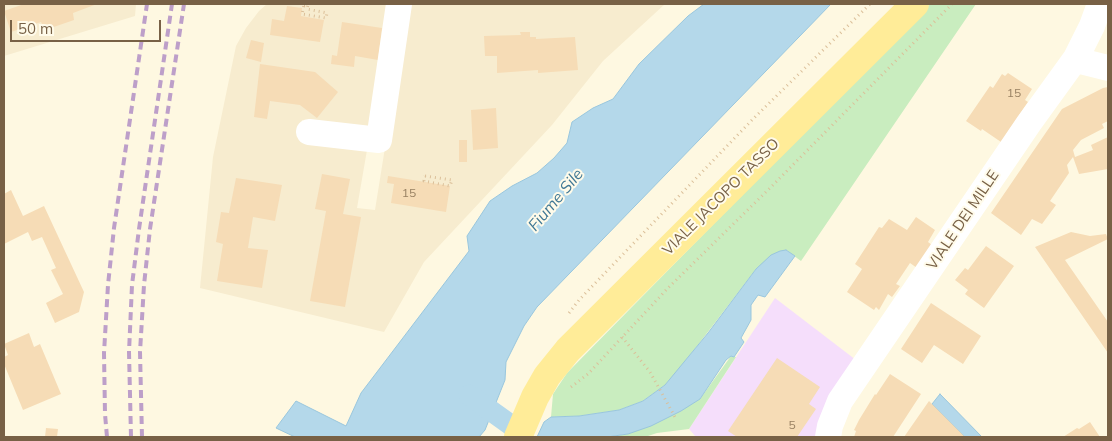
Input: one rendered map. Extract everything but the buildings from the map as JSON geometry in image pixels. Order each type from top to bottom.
[{"type":"main road","name":"VIALE JACOPO TASSO","points":[[518,437],[535,397],[547,376],[568,350],[915,4]]},
{"type":"street","points":[[309,132],[379,140],[399,4]]},
{"type":"street","name":"VIALE DEI MILLE","points":[[828,437],[830,426],[840,401],[1029,123],[1076,58],[1092,26],[1100,4]]},
{"type":"street","points":[[1076,58],[1108,68]]},
{"type":"path","points":[[579,300],[753,119],[870,4]]},
{"type":"path","points":[[588,374],[668,288],[952,4]]},
{"type":"path","points":[[304,5],[308,6],[307,9],[316,10],[327,13],[326,18],[302,14],[304,5]]},
{"type":"path","points":[[425,176],[452,180],[450,186],[424,181],[425,176]]},
{"type":"path","points":[[622,337],[659,386],[676,417]]},
{"type":"shaded area","points":[[4,4],[136,4],[135,16],[4,56]]},
{"type":"shaded area","points":[[267,4],[388,4],[369,133],[302,120],[299,138],[367,150],[357,208],[375,210],[408,4],[665,4],[603,61],[552,125],[424,262],[384,332],[200,288],[213,157],[236,46],[246,28]]},
{"type":"shaded area","points":[[775,298],[856,360],[817,437],[696,437],[689,429]]},
{"type":"green space","points":[[930,4],[976,4],[801,261],[786,250],[756,269],[678,371],[665,385],[643,401],[619,410],[579,416],[551,417],[553,394],[567,373]]},
{"type":"green space","points":[[731,356],[736,357],[689,429],[657,433],[645,437],[607,437],[628,434],[700,399]]},
{"type":"water","name":"Fiume Sile","points":[[704,4],[831,4],[537,307],[524,326],[506,362],[505,380],[485,430],[479,437],[295,437],[276,428],[296,401],[346,426],[361,393],[469,251],[467,236],[490,201],[512,186],[537,173],[554,158],[567,143],[572,122],[593,108],[613,99],[639,64],[688,16]]},
{"type":"water","points":[[786,250],[795,256],[765,297],[758,295],[751,305],[751,320],[741,338],[744,342],[734,357],[731,356],[726,360],[700,399],[651,426],[628,434],[607,437],[537,437],[544,422],[551,417],[579,416],[619,410],[643,401],[665,385],[708,333],[756,269],[771,255]]},
{"type":"water","points":[[940,394],[982,437],[965,437],[932,404]]},
{"type":"waterway","points":[[469,395],[515,428],[520,437]]},
{"type":"railway","points":[[107,437],[104,353],[108,285],[114,228],[147,4]]},
{"type":"railway","points":[[131,437],[129,352],[132,285],[172,4]]},
{"type":"railway","points":[[142,437],[140,352],[144,285],[150,229],[184,4]]}]
